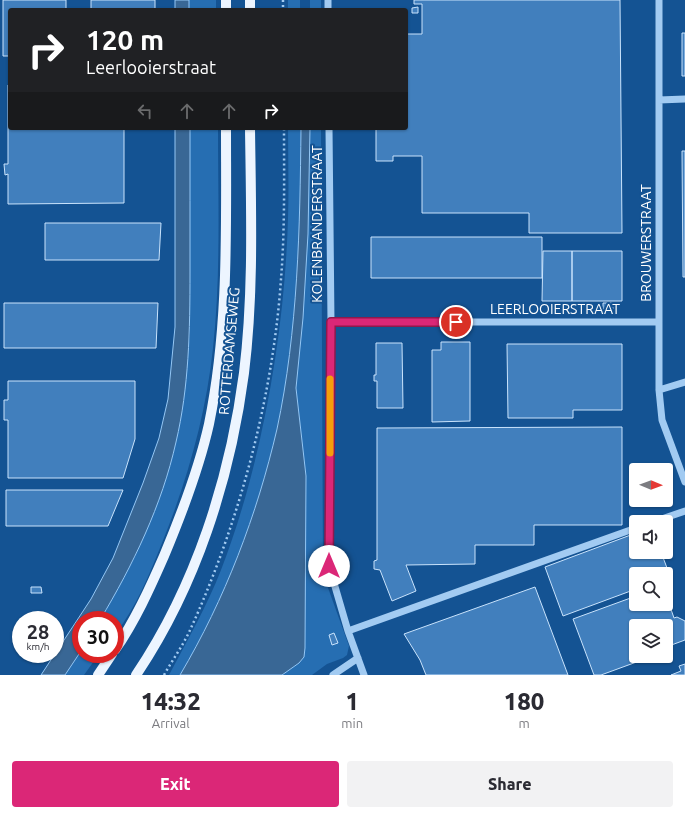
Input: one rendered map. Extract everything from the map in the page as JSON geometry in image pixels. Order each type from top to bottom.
[{"type":"main road","name":"ROTTERDAMSEWEG","points":[[124,634],[149,589],[181,516],[198,464],[208,424],[216,382],[226,259],[226,130]]},
{"type":"main road","name":"ROTTERDAMSEWEG","points":[[136,675],[176,605],[202,546],[222,486],[235,434],[244,372],[248,316],[250,130]]},
{"type":"main road","points":[[98,675],[106,663]]},
{"type":"street","name":"BROUWERSTRAAT","points":[[659,0],[659,390],[662,420],[685,482]]},
{"type":"street","points":[[659,100],[685,100]]},
{"type":"street","name":"KOLENBRANDERSTRAAT","points":[[329,130],[331,322],[329,566],[348,631],[364,675]]},
{"type":"street","name":"LEERLOOIERSTRAAT","points":[[331,322],[659,322]]},
{"type":"street","points":[[659,390],[685,382]]},
{"type":"street","points":[[672,515],[685,510]]},
{"type":"street","points":[[348,631],[629,531]]},
{"type":"street","points":[[333,675],[358,658]]},
{"type":"shaded area","points":[[175,0],[189,0],[189,8],[175,8]]},
{"type":"shaded area","points":[[189,0],[216,0],[216,8],[189,8]]},
{"type":"shaded area","points":[[288,0],[300,0],[300,8],[288,8]]},
{"type":"shaded area","points":[[310,0],[321,0],[321,8],[310,8]]},
{"type":"shaded area","points":[[175,130],[190,130],[189,337],[184,400],[176,442],[155,512],[124,578],[105,611],[83,611],[113,558],[159,438],[168,399],[175,327]]},
{"type":"shaded area","points":[[190,130],[218,130],[219,211],[216,321],[206,398],[180,496],[142,591],[124,622],[124,611],[105,611],[135,557],[166,479],[176,442],[190,335]]},
{"type":"shaded area","points":[[288,130],[301,130],[299,241],[294,317],[284,392],[277,429],[260,493],[238,556],[225,586],[211,617],[180,675],[169,675],[203,610],[221,570],[236,529],[259,442],[269,397],[282,306],[286,261]]},
{"type":"shaded area","points":[[301,130],[310,130],[308,234],[303,318],[296,388],[306,476],[304,657],[299,663],[282,675],[180,675],[211,617],[238,556],[260,493],[269,461],[284,392],[294,317],[300,203]]},
{"type":"shaded area","points":[[310,130],[321,130],[323,574],[349,646],[347,655],[327,664],[312,675],[282,675],[299,663],[306,476],[296,388],[310,159]]},
{"type":"shaded area","points":[[72,628],[73,663],[65,675],[41,675],[49,663],[64,663],[64,640]]},
{"type":"shaded area","points":[[73,663],[93,663],[84,675],[65,675]]},
{"type":"building","points":[[3,0],[66,0],[66,8],[8,8],[8,56],[3,56]]},
{"type":"building","points":[[91,0],[155,0],[155,8],[91,8]]},
{"type":"building","points":[[414,0],[620,0],[622,233],[529,233],[529,213],[422,213],[422,156],[393,156],[393,161],[376,161],[376,130],[408,130],[408,34],[422,34],[422,4],[414,4]]},
{"type":"building","points":[[418,7],[418,13],[412,13],[412,8]]},
{"type":"building","points":[[682,33],[685,33],[685,76],[682,76]]},
{"type":"building","points":[[8,130],[124,130],[124,203],[8,204],[8,174],[5,175],[4,164],[8,164]]},
{"type":"building","points":[[682,151],[685,151],[685,277],[683,277]]},
{"type":"building","points":[[45,223],[161,223],[159,260],[45,260]]},
{"type":"building","points":[[371,237],[542,237],[542,278],[371,278]]},
{"type":"building","points":[[543,251],[572,251],[572,301],[542,301]]},
{"type":"building","points":[[572,251],[622,251],[622,301],[572,301]]},
{"type":"building","points":[[4,303],[158,303],[156,348],[4,348]]},
{"type":"building","points":[[603,303],[613,303],[613,309],[603,309]]},
{"type":"building","points":[[441,342],[470,342],[470,421],[432,422],[432,350],[441,350]]},
{"type":"building","points":[[376,343],[402,343],[403,408],[377,408],[377,381],[374,381],[374,375],[376,375]]},
{"type":"building","points":[[507,344],[622,344],[622,410],[573,410],[573,418],[508,418]]},
{"type":"building","points":[[8,381],[135,381],[135,439],[123,478],[8,478],[8,420],[4,420],[4,400],[8,400]]},
{"type":"building","points":[[622,427],[622,525],[534,525],[534,545],[475,545],[475,564],[406,565],[416,591],[392,601],[380,570],[374,569],[374,561],[377,560],[377,428]]},
{"type":"building","points":[[6,490],[123,490],[108,526],[6,526]]},
{"type":"building","points":[[629,536],[629,559],[664,559],[667,567],[629,567],[629,592],[563,616],[545,567]]},
{"type":"building","points":[[31,587],[41,587],[42,593],[31,593]]},
{"type":"building","points":[[535,587],[568,675],[426,675],[420,660],[404,634]]},
{"type":"building","points":[[629,599],[629,611],[672,611],[674,618],[677,617],[685,621],[685,640],[673,644],[673,619],[629,619],[629,663],[634,663],[601,675],[594,675],[573,619]]},
{"type":"building","points":[[334,633],[338,643],[332,645],[329,635]]},
{"type":"building","points":[[685,664],[685,675],[671,675],[681,671],[679,666]]},
{"type":"slow traffic","points":[[330,379],[330,453]]},
{"type":"route","points":[[329,566],[331,322],[456,322]]}]
